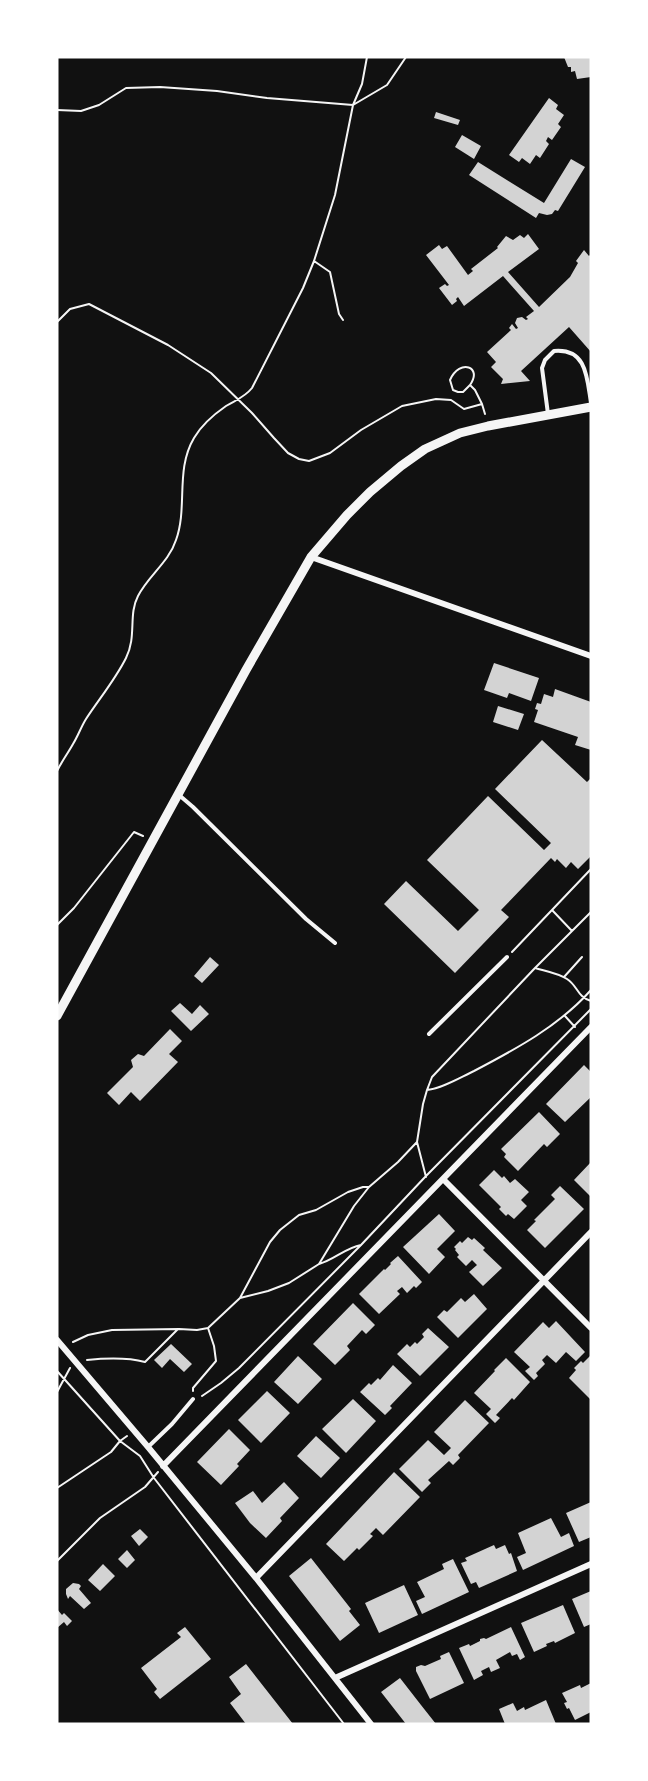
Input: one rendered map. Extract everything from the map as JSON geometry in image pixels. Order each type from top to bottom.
[{"type":"street","points":[[57,1016],[152,840],[311,556],[370,492],[425,449],[460,433],[591,405]]},
{"type":"street","points":[[311,556],[591,656]]},
{"type":"street","points":[[163,1466],[591,1027]]},
{"type":"street","points":[[442,1179],[591,1328]]},
{"type":"street","points":[[255,1578],[591,1232]]},
{"type":"street","points":[[57,1340],[255,1578],[370,1724]]},
{"type":"street","points":[[335,1678],[591,1563]]},
{"type":"lane","points":[[548,414],[542,368],[545,360],[554,351],[565,350],[574,354],[583,367],[591,405]]},
{"type":"lane","points":[[178,795],[193,807],[306,919],[335,943]]},
{"type":"lane","points":[[429,1034],[507,957]]},
{"type":"lane","points":[[148,1447],[193,1399]]},
{"type":"path","points":[[57,771],[85,720],[127,656],[133,634],[133,607],[137,598],[151,576],[171,553],[177,538],[181,512],[181,488],[189,447],[201,426],[252,388],[303,288],[335,195],[353,105],[362,84],[367,57]]},
{"type":"path","points":[[57,110],[81,111],[99,105],[126,88],[160,87],[353,105],[387,85],[406,57]]},
{"type":"path","points":[[314,261],[330,272],[339,314],[343,320]]},
{"type":"path","points":[[57,322],[70,309],[89,304],[168,345],[211,373],[288,453],[309,461],[330,453],[361,430],[402,406],[436,399],[451,400],[464,409],[482,404]]},
{"type":"path","points":[[462,366],[468,367],[475,375],[470,385],[463,392],[458,392],[453,390],[450,380],[457,369],[462,366]]},
{"type":"path","points":[[470,385],[482,404],[488,426]]},
{"type":"path","points":[[57,925],[74,908],[134,832],[152,840]]},
{"type":"path","points":[[507,957],[591,869]]},
{"type":"path","points":[[552,910],[572,931]]},
{"type":"path","points":[[429,1193],[417,1142],[427,1090],[432,1077],[591,912]]},
{"type":"path","points":[[564,977],[582,957]]},
{"type":"path","points":[[535,968],[564,977],[571,982],[583,999],[591,1001]]},
{"type":"path","points":[[427,1090],[456,1080],[537,1036],[565,1016],[591,990]]},
{"type":"path","points":[[208,1328],[216,1361],[193,1388],[193,1399],[212,1390],[239,1368],[591,1009]]},
{"type":"path","points":[[565,1016],[574,1026]]},
{"type":"path","points":[[319,1264],[354,1206],[369,1187],[417,1142]]},
{"type":"path","points":[[63,1347],[88,1335],[111,1330],[208,1328],[240,1298],[270,1242],[280,1230],[300,1215],[316,1210],[348,1192],[369,1187]]},
{"type":"path","points":[[240,1298],[268,1291],[289,1282],[347,1249],[361,1245]]},
{"type":"path","points":[[57,1392],[74,1361],[105,1358],[146,1362],[179,1329]]},
{"type":"path","points":[[57,1371],[120,1441],[140,1456],[154,1478],[344,1724]]},
{"type":"path","points":[[57,1488],[111,1452],[120,1441],[134,1431]]},
{"type":"path","points":[[57,1561],[100,1518],[145,1487],[163,1466]]},
{"type":"building","points":[[564,57],[591,57],[591,77],[577,79],[575,71],[571,72],[571,67],[568,67]]},
{"type":"building","points":[[549,98],[558,105],[556,109],[564,115],[558,124],[561,127],[552,140],[548,137],[546,141],[549,144],[540,158],[536,155],[530,164],[522,158],[519,162],[509,155]]},
{"type":"building","points":[[436,112],[460,120],[458,125],[434,118]]},
{"type":"building","points":[[462,135],[481,146],[474,159],[455,147]]},
{"type":"building","points":[[571,159],[585,167],[558,211],[555,210],[552,214],[547,215],[539,213],[536,218],[469,175],[478,162],[544,203]]},
{"type":"building","points":[[528,234],[539,249],[508,272],[539,307],[570,277],[578,263],[576,261],[584,250],[589,256],[591,254],[591,352],[569,327],[521,371],[530,381],[501,384],[503,379],[491,367],[496,362],[487,352],[511,330],[509,328],[512,324],[516,329],[518,328],[515,323],[517,318],[522,317],[526,320],[528,319],[526,317],[534,311],[503,276],[464,306],[458,297],[452,305],[439,288],[445,284],[449,285],[426,255],[439,245],[442,249],[447,246],[468,275],[473,271],[471,269],[498,248],[506,236],[513,240],[520,235],[524,238]]},
{"type":"building","points":[[494,663],[539,678],[531,701],[509,693],[507,698],[484,690]]},
{"type":"building","points":[[555,689],[591,702],[591,750],[575,745],[578,737],[534,722],[538,710],[535,709],[537,703],[541,704],[544,694],[553,697]]},
{"type":"building","points":[[498,706],[524,714],[518,730],[493,722]]},
{"type":"building","points":[[542,740],[587,782],[591,778],[591,856],[578,869],[571,862],[566,868],[557,859],[555,862],[551,858],[501,910],[509,917],[455,973],[384,904],[406,881],[458,931],[479,910],[427,860],[488,796],[544,850],[551,843],[495,789]]},
{"type":"building","points":[[210,957],[219,965],[202,983],[194,976]]},
{"type":"building","points":[[180,1003],[192,1014],[200,1005],[209,1014],[191,1031],[171,1011]]},
{"type":"building","points":[[170,1029],[182,1041],[169,1054],[178,1062],[140,1101],[131,1092],[119,1105],[107,1093],[133,1067],[131,1060],[138,1054],[144,1056]]},
{"type":"building","points":[[584,1065],[591,1072],[591,1097],[565,1122],[546,1104]]},
{"type":"building","points":[[539,1112],[560,1134],[547,1147],[544,1144],[518,1171],[504,1157],[506,1154],[501,1149]]},
{"type":"building","points":[[591,1162],[591,1197],[574,1180]]},
{"type":"building","points":[[494,1170],[510,1183],[515,1179],[529,1192],[521,1200],[527,1206],[514,1219],[508,1214],[506,1216],[499,1209],[501,1207],[479,1185]]},
{"type":"building","points":[[560,1186],[584,1209],[545,1248],[527,1230],[555,1199],[551,1195]]},
{"type":"building","points":[[439,1214],[455,1231],[437,1249],[445,1257],[429,1274],[403,1247]]},
{"type":"building","points":[[468,1237],[472,1240],[474,1238],[485,1248],[483,1250],[502,1268],[483,1286],[469,1272],[477,1265],[472,1260],[466,1266],[457,1257],[459,1255],[454,1247]]},
{"type":"building","points":[[398,1256],[422,1282],[407,1293],[402,1287],[397,1291],[400,1294],[379,1314],[359,1294]]},
{"type":"building","points":[[474,1294],[487,1309],[458,1338],[437,1317],[444,1310],[447,1312],[461,1298],[465,1302]]},
{"type":"building","points":[[353,1303],[375,1325],[366,1334],[362,1330],[347,1346],[350,1350],[335,1365],[313,1344]]},
{"type":"building","points":[[556,1321],[585,1352],[576,1361],[566,1352],[556,1363],[547,1355],[542,1360],[545,1364],[536,1373],[538,1376],[534,1380],[525,1371],[530,1367],[514,1352],[543,1322],[549,1328]]},
{"type":"building","points":[[428,1328],[449,1347],[420,1376],[397,1354],[407,1344],[410,1347],[415,1342],[417,1344],[424,1337],[422,1334]]},
{"type":"building","points":[[171,1344],[192,1364],[184,1372],[170,1359],[162,1368],[154,1360]]},
{"type":"building","points":[[591,1355],[591,1400],[569,1378],[576,1370],[574,1368]]},
{"type":"building","points":[[298,1356],[322,1379],[298,1404],[274,1382]]},
{"type":"building","points":[[506,1358],[530,1382],[496,1415],[500,1418],[495,1423],[486,1414],[491,1409],[474,1393]]},
{"type":"building","points":[[393,1365],[412,1383],[390,1406],[392,1408],[385,1415],[360,1392],[369,1383],[371,1385],[378,1378],[380,1380]]},
{"type":"building","points":[[267,1391],[290,1413],[261,1443],[238,1420]]},
{"type":"building","points":[[353,1399],[376,1421],[346,1453],[322,1429]]},
{"type":"building","points":[[465,1400],[489,1423],[458,1455],[460,1458],[453,1465],[449,1461],[428,1480],[431,1483],[422,1492],[399,1469],[428,1440],[444,1455],[451,1448],[434,1432]]},
{"type":"building","points":[[229,1429],[250,1450],[221,1485],[197,1462]]},
{"type":"building","points":[[316,1436],[340,1458],[321,1478],[297,1456]]},
{"type":"building","points":[[394,1472],[420,1497],[383,1535],[376,1528],[370,1534],[373,1536],[344,1561],[326,1544]]},
{"type":"building","points":[[284,1482],[299,1498],[280,1518],[282,1521],[266,1538],[250,1523],[235,1503],[253,1491],[262,1503]]},
{"type":"building","points":[[591,1502],[591,1537],[579,1542],[566,1513]]},
{"type":"building","points":[[551,1518],[561,1537],[569,1533],[574,1546],[523,1570],[517,1557],[526,1553],[518,1533]]},
{"type":"building","points":[[140,1529],[148,1537],[139,1546],[131,1536]]},
{"type":"building","points":[[494,1545],[496,1549],[505,1545],[509,1554],[511,1553],[517,1571],[479,1588],[476,1582],[471,1584],[461,1563],[467,1561],[465,1558]]},
{"type":"building","points":[[127,1550],[135,1560],[127,1568],[118,1559]]},
{"type":"building","points":[[311,1558],[351,1609],[349,1611],[360,1625],[340,1641],[289,1576]]},
{"type":"building","points":[[453,1559],[469,1592],[422,1614],[416,1601],[425,1597],[417,1582],[444,1569],[442,1564]]},
{"type":"building","points":[[103,1564],[115,1576],[100,1591],[88,1580]]},
{"type":"building","points":[[73,1583],[81,1586],[79,1589],[91,1603],[84,1609],[70,1596],[68,1599],[66,1589]]},
{"type":"building","points":[[404,1585],[418,1615],[379,1633],[365,1603]]},
{"type":"building","points":[[591,1591],[591,1624],[584,1627],[572,1599]]},
{"type":"building","points":[[563,1605],[575,1633],[555,1643],[554,1641],[546,1644],[547,1646],[534,1652],[521,1623]]},
{"type":"building","points":[[57,1609],[72,1621],[67,1626],[64,1622],[57,1628]]},
{"type":"building","points":[[185,1627],[211,1659],[160,1699],[154,1692],[157,1689],[141,1668],[181,1637],[177,1633]]},
{"type":"building","points":[[511,1627],[525,1657],[520,1660],[517,1654],[512,1656],[510,1652],[496,1660],[500,1668],[491,1672],[489,1667],[481,1671],[483,1675],[474,1680],[459,1648],[469,1644],[470,1646],[480,1639],[486,1639]]},
{"type":"building","points":[[449,1652],[464,1683],[430,1699],[416,1667],[441,1659],[440,1656]]},
{"type":"building","points":[[246,1664],[293,1724],[246,1724],[230,1703],[241,1694],[229,1677]]},
{"type":"building","points":[[400,1678],[436,1724],[406,1724],[381,1692]]},
{"type":"building","points":[[591,1683],[591,1712],[575,1720],[564,1703],[567,1702],[562,1693]]},
{"type":"building","points":[[546,1700],[556,1724],[505,1724],[499,1709],[513,1703],[517,1711],[524,1707],[525,1710]]}]
